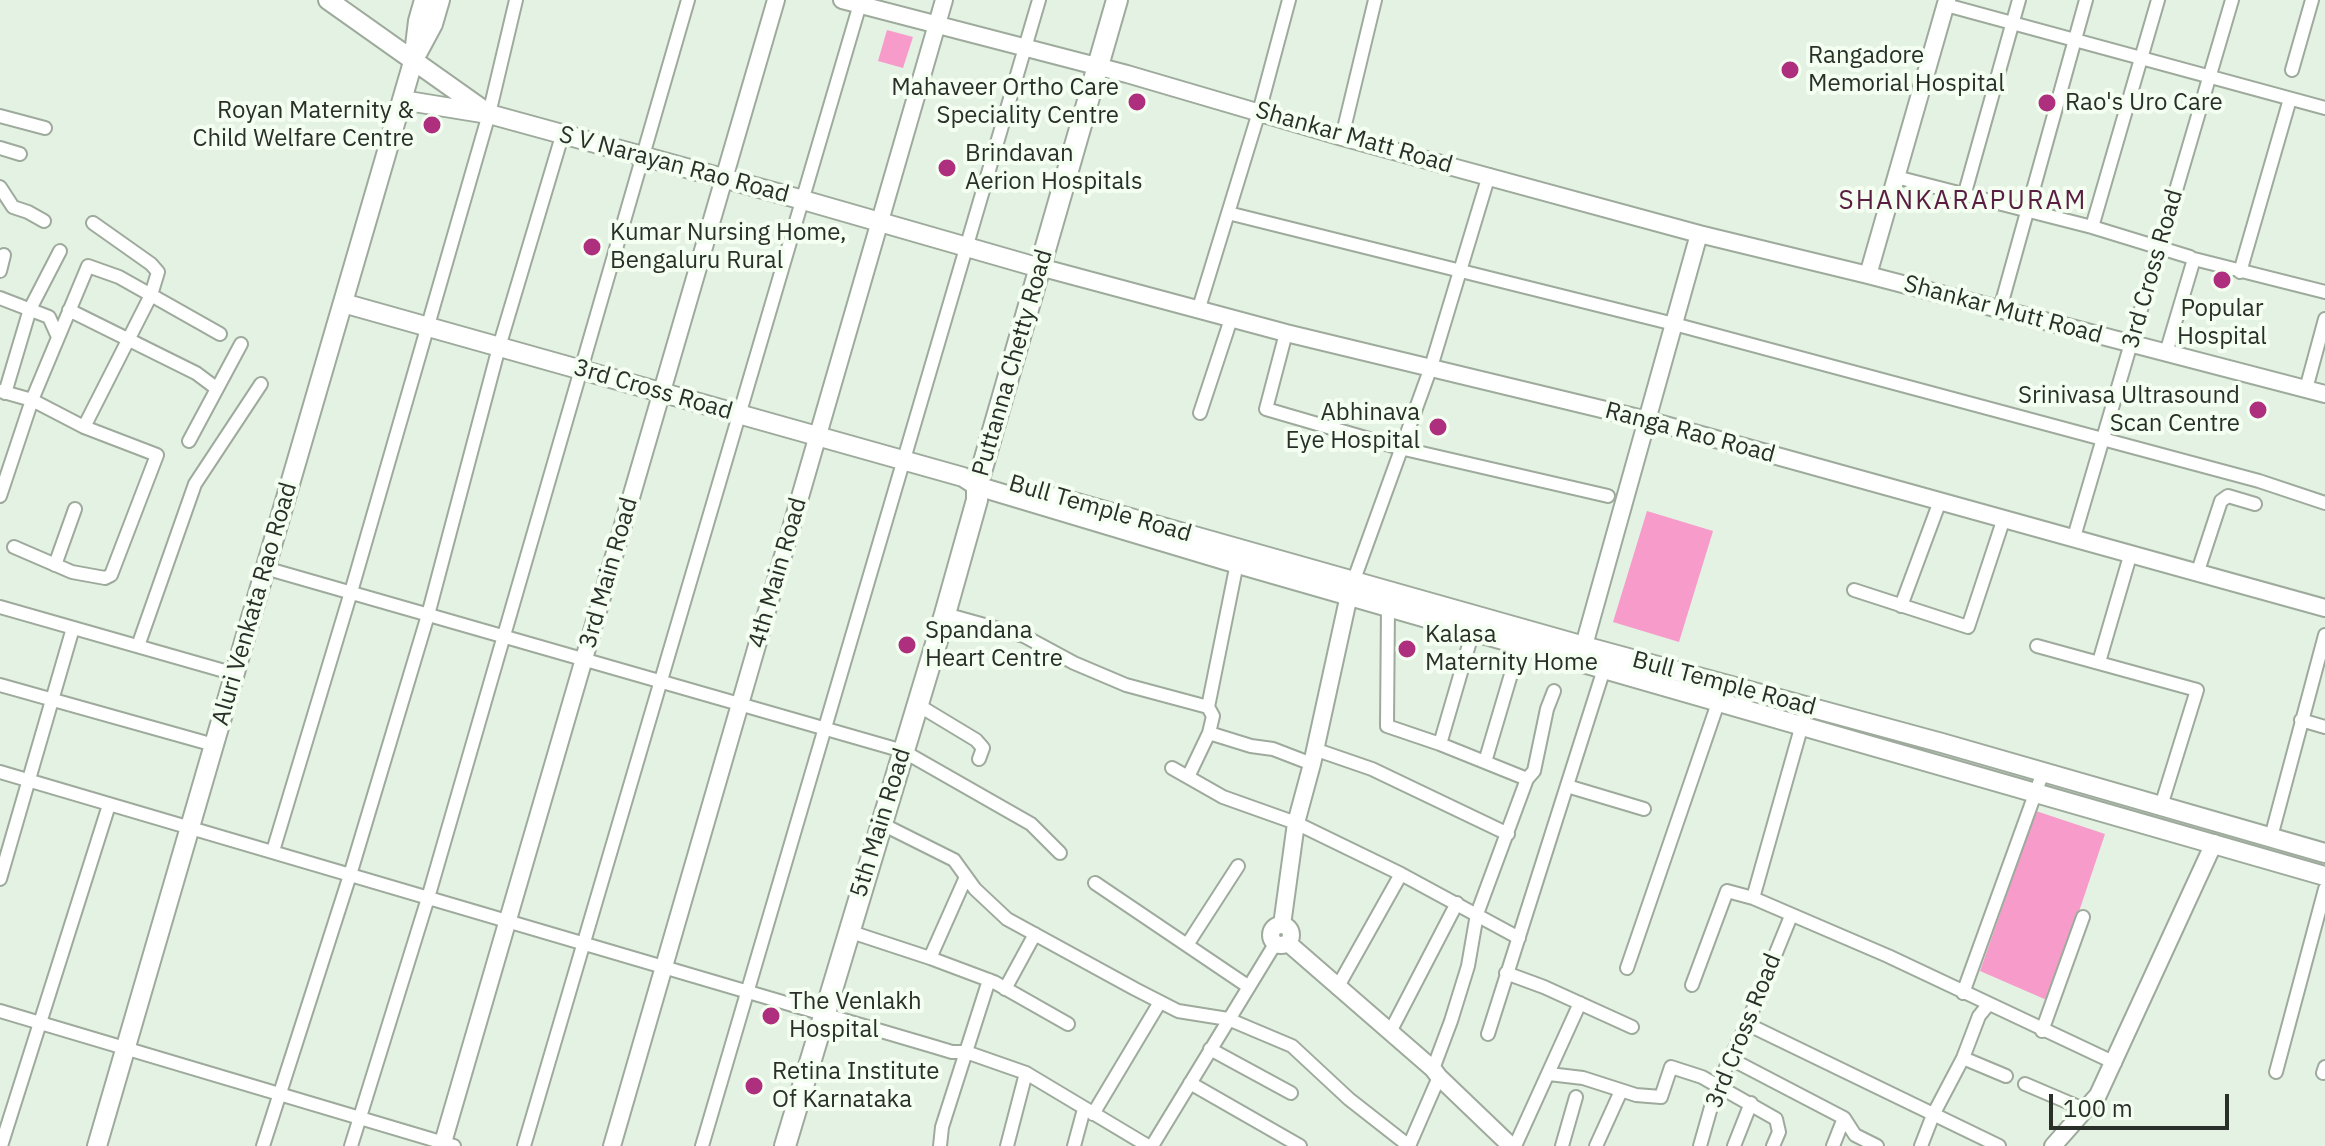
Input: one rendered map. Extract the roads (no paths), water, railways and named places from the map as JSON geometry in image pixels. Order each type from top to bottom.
[{"type":"main road","name":"S V Narayan Rao Road","points":[[328,0],[489,114],[1045,269]]},
{"type":"main road","name":"Aluri Venkata Rao Road","points":[[97,1146],[413,62],[424,0]]},
{"type":"main road","name":"Aluri Venkata Rao Road","points":[[413,62],[433,24],[440,0]]},
{"type":"main road","name":"Puttanna Chetty Road","points":[[1103,68],[1117,0]]},
{"type":"main road","name":"Puttanna Chetty Road","points":[[980,484],[1103,68],[1127,0]]},
{"type":"main road","points":[[402,100],[489,114]]},
{"type":"main road","name":"3rd Cross Road","points":[[343,303],[980,484]]},
{"type":"main road","name":"Bull Temple Road","points":[[980,484],[1237,563],[1351,588],[1388,606],[1473,631],[1520,644],[1582,654],[1604,669],[1719,700],[1805,715],[2038,792],[2325,876]]},
{"type":"main road","name":"Bull Temple Road","points":[[980,484],[1582,654],[1805,715],[2043,772],[2325,853]]},
{"type":"main road","name":"5th Main Road","points":[[785,1146],[945,614],[980,484]]},
{"type":"street","points":[[273,851],[489,114],[516,0]]},
{"type":"street","points":[[351,1146],[428,898],[688,0]]},
{"type":"street","name":"3rd Main Road","points":[[446,1145],[508,921],[776,0]]},
{"type":"street","name":"Shankar Matt Road","points":[[842,0],[1103,68],[1699,234],[1868,275]]},
{"type":"street","name":"4th Main Road","points":[[612,1146],[944,0]]},
{"type":"street","points":[[702,1146],[1039,0]]},
{"type":"street","points":[[1198,311],[1259,112],[1289,0]]},
{"type":"street","points":[[1342,137],[1375,0]]},
{"type":"street","points":[[1964,196],[2019,0]]},
{"type":"street","points":[[2000,309],[2086,0]]},
{"type":"street","points":[[2092,227],[2158,0]]},
{"type":"street","name":"3rd Cross Road","points":[[2074,537],[2232,0]]},
{"type":"street","points":[[2292,70],[2312,0]]},
{"type":"street","points":[[1868,275],[1946,2],[2012,23],[2325,108]]},
{"type":"street","points":[[524,1146],[586,944],[860,4]]},
{"type":"street","points":[[2240,272],[2290,99]]},
{"type":"street","points":[[0,116],[45,128]]},
{"type":"street","points":[[263,1146],[350,875],[428,615],[499,347],[562,136]]},
{"type":"street","points":[[0,148],[20,154]]},
{"type":"street","points":[[0,772],[952,1052],[966,1052],[1026,1073],[1150,1146],[1249,987],[1282,943],[1291,937],[1290,930],[1282,925],[1296,823],[1351,588],[1431,367],[1489,175]]},
{"type":"street","points":[[1896,177],[2092,227],[2240,272],[2325,292]]},
{"type":"street","points":[[0,187],[13,207],[44,221]]},
{"type":"street","points":[[1228,213],[1674,324],[2259,481],[2325,503]]},
{"type":"street","points":[[84,427],[151,295],[158,272],[93,223]]},
{"type":"street","points":[[1582,654],[1699,234]]},
{"type":"street","points":[[14,547],[94,578],[111,575],[157,455],[84,427],[32,400],[3,392],[30,309],[60,251]]},
{"type":"street","points":[[0,271],[4,255]]},
{"type":"street","points":[[2166,353],[2192,258]]},
{"type":"street","points":[[0,496],[32,400],[88,266],[119,277],[220,334]]},
{"type":"street","name":"Ranga Rao Road","points":[[1045,269],[1198,311],[1647,420],[2325,608]]},
{"type":"street","name":"Shankar Mutt Road","points":[[1868,275],[2325,394]]},
{"type":"street","points":[[0,298],[49,317],[58,337]]},
{"type":"street","points":[[69,310],[196,373],[216,388]]},
{"type":"street","points":[[1200,413],[1231,319]]},
{"type":"street","points":[[2306,389],[2325,319]]},
{"type":"street","points":[[1286,333],[1266,409],[1400,448],[1608,496]]},
{"type":"street","points":[[189,441],[241,344]]},
{"type":"street","points":[[138,646],[195,484],[261,384]]},
{"type":"street","points":[[2197,574],[2221,501],[2228,496],[2255,504]]},
{"type":"street","points":[[1901,606],[1940,501]]},
{"type":"street","points":[[55,565],[75,509]]},
{"type":"street","points":[[1854,590],[1968,627],[2004,518]]},
{"type":"street","points":[[2099,662],[2130,556]]},
{"type":"street","points":[[1188,777],[1209,733],[1213,716],[1208,707],[1237,563]]},
{"type":"street","points":[[265,568],[903,751],[1031,824],[1060,853]]},
{"type":"street","points":[[1388,606],[1387,726],[1527,779]]},
{"type":"street","points":[[0,607],[235,674]]},
{"type":"street","points":[[945,614],[1024,636],[1074,663],[1126,685],[1208,707]]},
{"type":"street","points":[[0,879],[73,628]]},
{"type":"street","points":[[1440,744],[1473,631]]},
{"type":"street","points":[[2271,837],[2325,635]]},
{"type":"street","points":[[1485,762],[1520,644]]},
{"type":"street","points":[[2037,646],[2197,690],[2161,806]]},
{"type":"street","points":[[1488,1034],[1604,669]]},
{"type":"street","points":[[2312,684],[2325,688]]},
{"type":"street","points":[[0,685],[214,745]]},
{"type":"street","points":[[882,824],[954,860],[966,877],[1007,919],[1160,1002],[1178,1011],[1228,1019],[1292,1046],[1349,1099],[1409,1146],[1436,1073],[1468,966],[1477,914],[1527,779],[1534,771],[1547,709],[1554,691]]},
{"type":"street","points":[[1627,968],[1719,700]]},
{"type":"street","points":[[918,705],[976,740],[983,748],[979,759]]},
{"type":"street","points":[[1753,898],[1805,715]]},
{"type":"street","points":[[2301,720],[2325,727]]},
{"type":"street","points":[[1209,733],[1251,746],[1372,769],[1508,834]]},
{"type":"street","points":[[1172,768],[1223,797],[1296,823],[1401,874],[1519,938]]},
{"type":"street","points":[[1963,993],[2043,772]]},
{"type":"street","points":[[1567,786],[1644,809]]},
{"type":"street","points":[[1,1146],[109,805]]},
{"type":"street","points":[[2053,1146],[2098,1095],[2214,843]]},
{"type":"street","points":[[1187,945],[1238,866]]},
{"type":"street","points":[[1337,988],[1401,874]]},
{"type":"street","points":[[930,958],[966,877]]},
{"type":"street","points":[[1095,883],[1249,987]]},
{"type":"street","points":[[2276,1072],[2325,889]]},
{"type":"street","points":[[1692,985],[1727,891],[1753,898],[1888,956],[2115,1063]]},
{"type":"street","points":[[1390,1032],[1457,903]]},
{"type":"street","name":"3rd Cross Road","points":[[1700,1146],[1717,1086],[1747,1024],[1791,916]]},
{"type":"street","points":[[2042,1031],[2083,917]]},
{"type":"street","points":[[848,931],[989,980],[1068,1024]]},
{"type":"street","points":[[1005,989],[1035,934]]},
{"type":"street","points":[[1282,943],[1390,1032],[1513,1146],[1580,1003]]},
{"type":"street","points":[[1506,973],[1632,1027]]},
{"type":"street","points":[[940,1146],[942,1127],[989,980]]},
{"type":"street","points":[[1074,1146],[1089,1111],[1160,1002]]},
{"type":"street","points":[[1921,1146],[1933,1115],[1963,1058],[1979,1016],[1988,1005]]},
{"type":"street","points":[[0,1011],[446,1145]]},
{"type":"street","points":[[1747,1024],[1999,1146]]},
{"type":"street","points":[[1210,1049],[1291,1093]]},
{"type":"street","points":[[1729,1058],[1844,1118],[1855,1135],[1877,1146]]},
{"type":"street","points":[[1963,1058],[2006,1076]]},
{"type":"street","points":[[1549,1074],[1583,1078],[1621,1091],[1661,1097],[1671,1067],[1717,1086],[1776,1119],[1779,1132],[1773,1146]]},
{"type":"street","points":[[1007,1146],[1026,1073]]},
{"type":"street","points":[[1190,1083],[1300,1146]]},
{"type":"street","points":[[2025,1084],[2086,1110]]},
{"type":"street","points":[[1596,1146],[1621,1091]]},
{"type":"street","points":[[1562,1146],[1576,1097]]},
{"type":"street","points":[[1734,1146],[1751,1103]]},
{"type":"street","points":[[1833,1146],[1844,1118]]},
{"type":"place","name":"Rangadore Memorial Hospital","points":[[1790,70]]},
{"type":"place","name":"Mahaveer Ortho Care Speciality Centre","points":[[1137,102]]},
{"type":"place","name":"Rao's Uro Care","points":[[2047,103]]},
{"type":"place","name":"Royan Maternity & Child Welfare Centre","points":[[432,125]]},
{"type":"place","name":"Brindavan Aerion Hospitals","points":[[947,168]]},
{"type":"place","name":"Kumar Nursing Home, Bengaluru Rural","points":[[592,247]]},
{"type":"place","name":"Popular Hospital","points":[[2222,280]]},
{"type":"place","name":"Srinivasa Ultrasound Scan Centre","points":[[2258,410]]},
{"type":"place","name":"Abhinava Eye Hospital","points":[[1438,427]]},
{"type":"place","name":"Spandana Heart Centre","points":[[907,645]]},
{"type":"place","name":"Kalasa Maternity Home","points":[[1407,649]]},
{"type":"place","name":"The Venlakh Hospital","points":[[771,1016]]},
{"type":"place","name":"Retina Institute Of Karnataka","points":[[754,1086]]},
{"type":"district","name":"SHANKARAPURAM","points":[[1963,201]]}]
